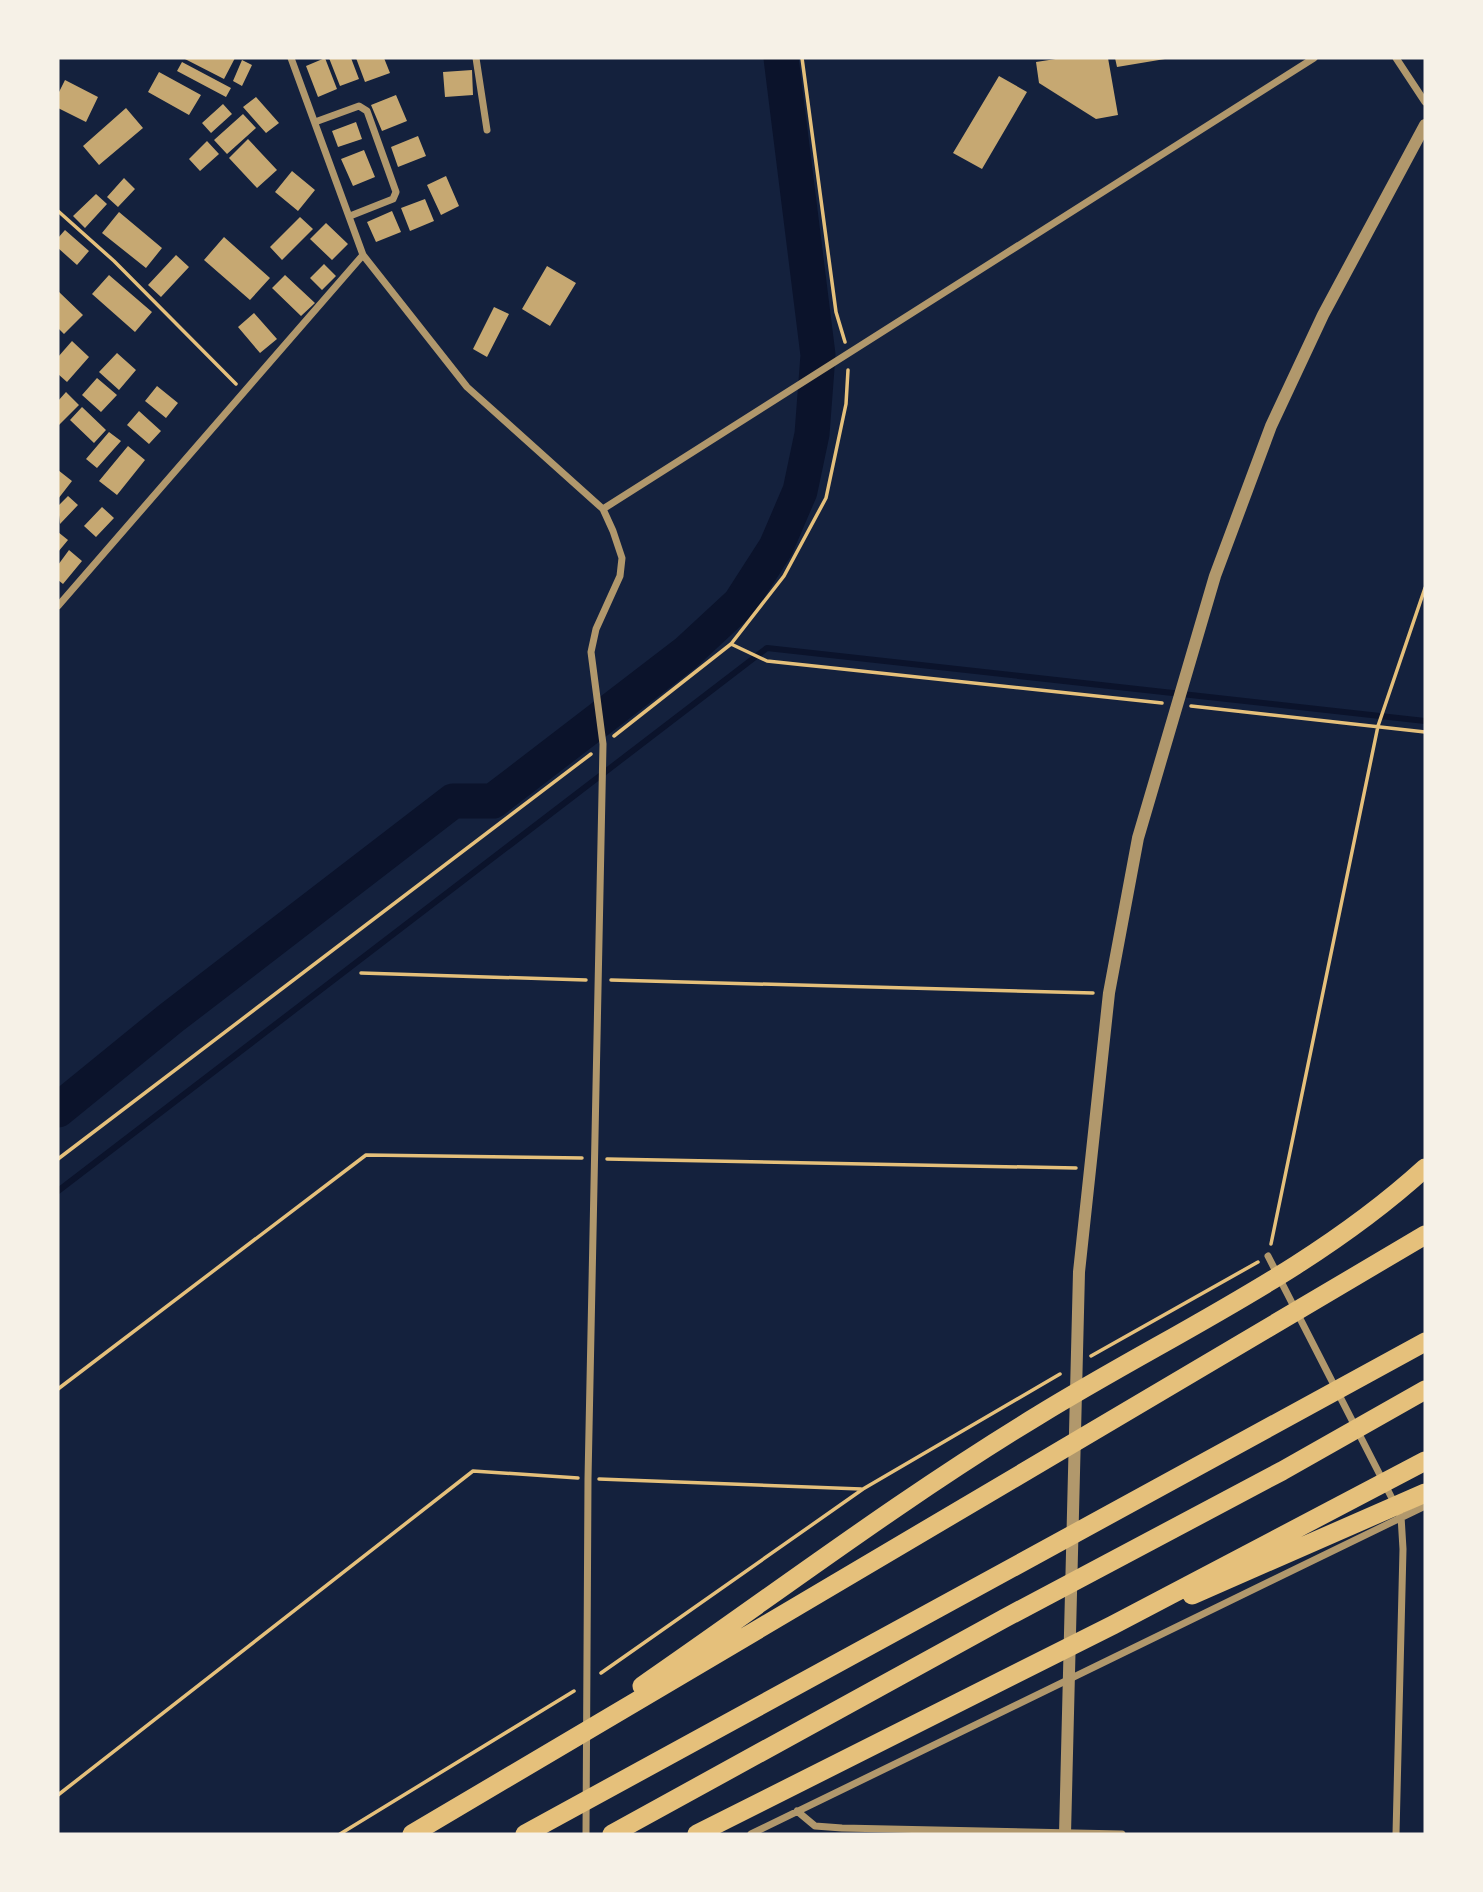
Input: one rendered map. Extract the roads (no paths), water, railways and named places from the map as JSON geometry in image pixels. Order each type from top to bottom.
[{"type":"highway","points":[[502,1782],[953,1467],[1102,1376],[1300,1265],[1352,1229],[1425,1168]]},
{"type":"highway","points":[[412,1834],[1425,1236]]},
{"type":"highway","points":[[526,1834],[1425,1342]]},
{"type":"highway","points":[[612,1834],[1005,1618],[1282,1471],[1418,1394]]},
{"type":"highway","points":[[697,1834],[1113,1625],[1425,1461]]},
{"type":"highway","points":[[1113,1625],[1218,1586],[1425,1493]]},
{"type":"street","points":[[291,58],[363,255],[467,387],[603,509],[622,558],[620,576],[596,629],[591,652],[603,744],[597,1158],[588,1479],[586,1834]]},
{"type":"street","points":[[476,58],[487,130]]},
{"type":"street","points":[[603,509],[1314,58]]},
{"type":"street","points":[[1396,58],[1425,102]]},
{"type":"street","points":[[315,122],[359,106],[367,111],[396,192],[393,199],[350,216]]},
{"type":"street","points":[[1065,1833],[1075,1366],[1088,1168],[1109,993],[1138,838],[1215,576],[1271,425],[1323,315],[1425,125]]},
{"type":"street","points":[[58,606],[363,255]]},
{"type":"street","points":[[1268,1256],[1401,1516],[1403,1549],[1396,1834]]},
{"type":"street","points":[[751,1834],[1425,1506]]},
{"type":"street","points":[[797,1811],[815,1826],[842,1828],[1122,1834]]},
{"type":"waterway","points":[[58,1110],[171,1018],[453,801],[493,801],[686,653],[740,603],[776,547],[800,491],[812,434],[818,355],[781,58]]},
{"type":"waterway","points":[[58,1191],[767,648],[1425,721]]}]
